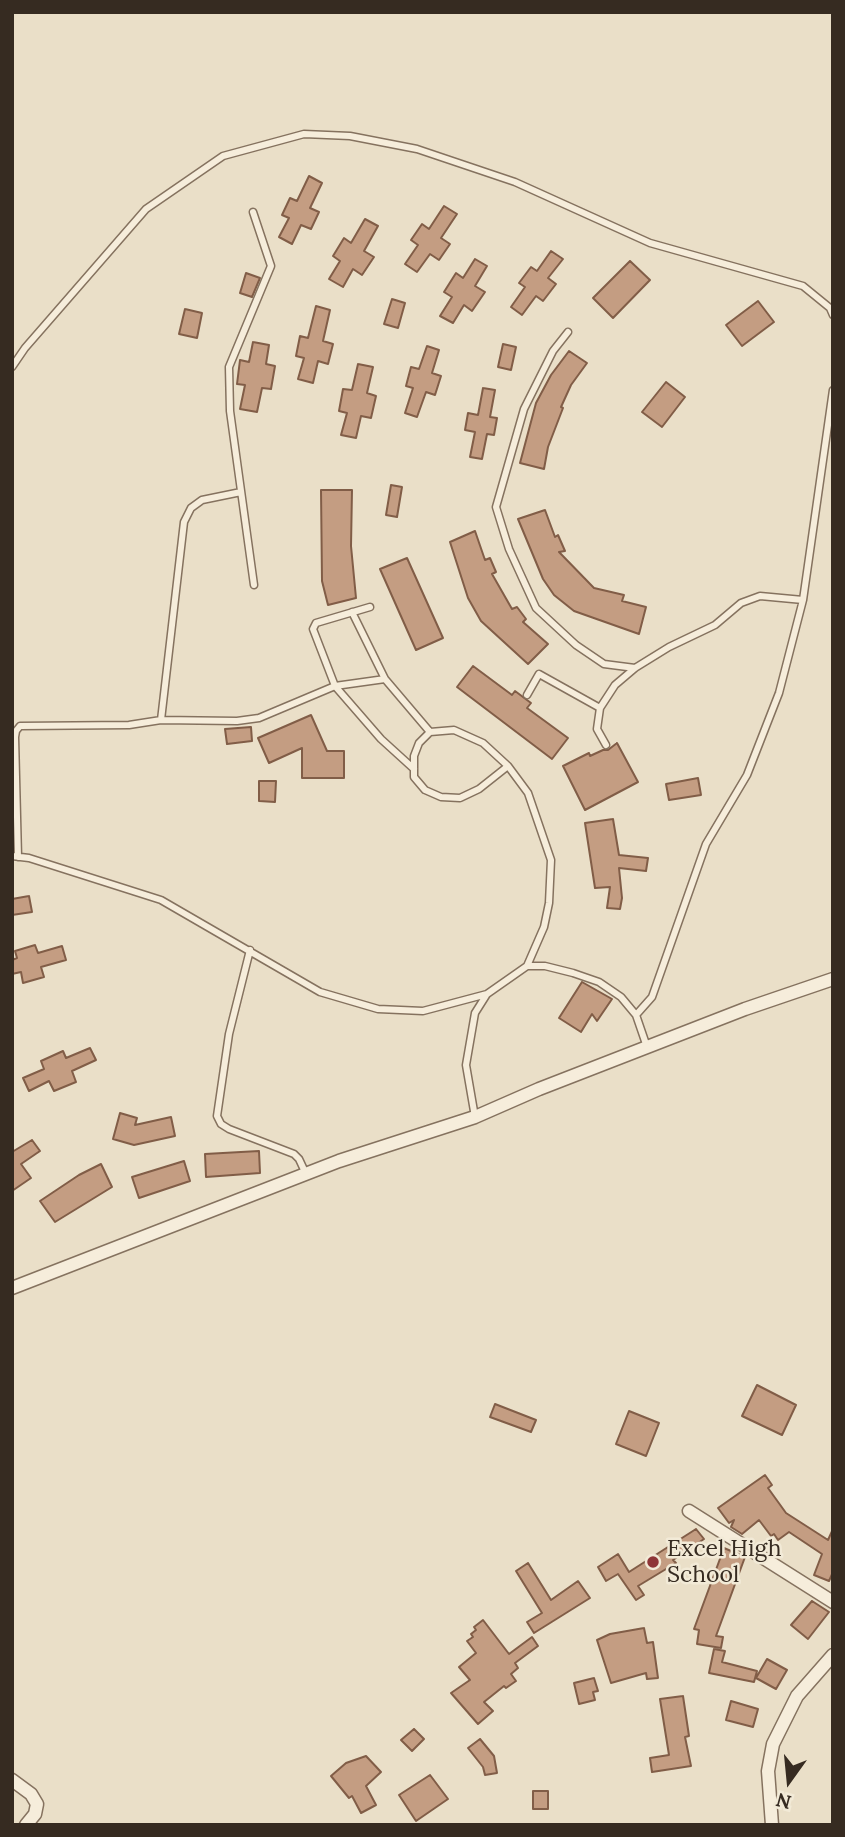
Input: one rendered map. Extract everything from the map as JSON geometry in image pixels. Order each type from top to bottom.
[{"type":"street","points":[[12,1288],[306,1174],[475,1117],[647,1047],[833,979]]},
{"type":"street","points":[[689,1511],[833,1602]]},
{"type":"street","points":[[772,1825],[768,1771],[773,1744],[797,1696],[833,1655]]},
{"type":"street","points":[[12,1780],[31,1794],[37,1804],[26,1825]]},
{"type":"lane","points":[[12,367],[25,348],[146,209],[223,156],[304,134],[350,136],[417,149],[515,182],[650,243],[803,286],[830,308],[833,315]]},
{"type":"lane","points":[[253,212],[271,266],[229,367],[230,411],[254,586]]},
{"type":"lane","points":[[568,332],[553,351],[524,409],[496,507],[509,549],[536,608],[576,645],[604,664],[635,668]]},
{"type":"lane","points":[[636,1014],[652,997],[706,844],[752,764],[779,693],[803,600],[833,390]]},
{"type":"lane","points":[[161,720],[184,522],[191,508],[202,500],[241,492]]},
{"type":"lane","points":[[607,745],[597,729],[600,708],[615,685],[635,668],[669,647],[715,625],[741,603],[760,596],[803,600]]},
{"type":"lane","points":[[370,607],[316,623],[314,626],[335,686],[380,739],[414,769]]},
{"type":"lane","points":[[352,612],[385,679],[430,732]]},
{"type":"lane","points":[[527,695],[539,674],[600,708]]},
{"type":"lane","points":[[385,679],[335,686],[258,718],[237,721],[161,720],[129,725],[20,726],[15,737],[15,856],[161,900],[320,992],[378,1009],[423,1011],[487,994],[527,966],[544,927],[549,902],[551,860],[528,793],[508,766],[483,743],[454,730],[430,732],[419,743],[414,755],[414,777],[425,790],[441,797],[460,798],[478,789],[508,766]]},
{"type":"lane","points":[[250,950],[229,1034],[217,1116],[221,1124],[229,1129],[294,1154],[306,1174]]},
{"type":"lane","points":[[527,966],[545,965],[599,982],[621,997],[636,1014],[647,1047]]},
{"type":"lane","points":[[475,1117],[466,1065],[475,1013],[487,994]]},
{"type":"building","points":[[309,176],[322,183],[310,208],[319,212],[311,229],[301,225],[292,244],[279,237],[289,218],[282,215],[290,198],[297,201]]},
{"type":"building","points":[[444,206],[457,214],[441,238],[450,244],[439,260],[430,254],[417,272],[405,264],[418,245],[411,240],[422,224],[429,229]]},
{"type":"building","points":[[365,219],[378,226],[364,251],[374,257],[362,275],[353,269],[343,287],[329,279],[340,261],[333,256],[344,238],[351,243]]},
{"type":"building","points":[[551,251],[563,259],[548,278],[556,284],[543,301],[536,296],[522,315],[511,307],[525,287],[519,283],[531,267],[537,271]]},
{"type":"building","points":[[475,259],[487,266],[475,286],[485,292],[472,311],[464,305],[453,323],[440,316],[452,297],[444,292],[456,273],[463,278]]},
{"type":"building","points":[[630,261],[650,280],[613,318],[593,298]]},
{"type":"building","points":[[246,273],[260,278],[252,297],[240,293]]},
{"type":"building","points":[[392,299],[405,303],[398,328],[384,324]]},
{"type":"building","points":[[758,301],[774,322],[742,346],[726,325]]},
{"type":"building","points":[[316,306],[330,310],[323,341],[333,344],[328,364],[318,361],[313,383],[298,379],[304,358],[296,356],[300,336],[308,338]]},
{"type":"building","points":[[185,309],[202,313],[197,338],[179,334]]},
{"type":"building","points":[[253,342],[269,345],[266,364],[275,366],[271,389],[262,388],[257,412],[240,409],[245,385],[237,384],[240,360],[249,362]]},
{"type":"building","points":[[503,344],[516,347],[511,370],[498,367]]},
{"type":"building","points":[[427,346],[439,350],[432,373],[441,376],[435,395],[426,392],[417,417],[405,413],[413,388],[406,386],[411,367],[419,369]]},
{"type":"building","points":[[569,351],[587,363],[571,385],[561,407],[563,408],[548,447],[544,469],[520,463],[536,403],[551,375]]},
{"type":"building","points":[[358,364],[373,367],[367,393],[376,396],[371,418],[361,416],[356,438],[341,435],[347,413],[339,411],[343,389],[352,390]]},
{"type":"building","points":[[666,382],[685,397],[662,427],[642,412]]},
{"type":"building","points":[[483,388],[495,390],[490,417],[497,418],[494,435],[487,434],[482,459],[470,457],[475,432],[465,430],[468,413],[478,415]]},
{"type":"building","points":[[391,485],[402,487],[397,517],[386,515]]},
{"type":"building","points":[[321,490],[352,490],[351,546],[356,598],[328,605],[322,581]]},
{"type":"building","points":[[545,510],[555,537],[558,535],[565,551],[559,552],[594,588],[624,595],[622,601],[646,607],[639,634],[574,611],[554,595],[543,579],[518,519]]},
{"type":"building","points":[[475,531],[485,560],[490,558],[496,572],[492,574],[512,609],[517,607],[526,619],[523,622],[548,644],[528,664],[481,621],[468,598],[450,542]]},
{"type":"building","points":[[407,558],[443,638],[416,650],[380,569]]},
{"type":"building","points":[[473,666],[512,695],[515,691],[531,703],[527,708],[568,738],[552,759],[457,687]]},
{"type":"building","points":[[311,715],[327,751],[344,751],[344,778],[302,778],[302,748],[269,763],[258,738]]},
{"type":"building","points":[[251,727],[252,741],[227,744],[225,729]]},
{"type":"building","points":[[617,743],[638,782],[585,810],[563,766],[589,753],[590,756],[608,750]]},
{"type":"building","points":[[698,778],[701,795],[669,800],[666,784]]},
{"type":"building","points":[[259,781],[276,781],[275,802],[259,801]]},
{"type":"building","points":[[613,819],[619,855],[648,858],[646,871],[619,868],[622,898],[620,909],[607,908],[610,887],[595,888],[585,823]]},
{"type":"building","points":[[29,896],[32,912],[12,915],[12,899]]},
{"type":"building","points":[[35,945],[38,953],[62,946],[66,960],[41,967],[44,977],[23,983],[21,972],[12,974],[12,960],[17,958],[15,951]]},
{"type":"building","points":[[582,982],[612,999],[597,1021],[592,1014],[581,1032],[559,1018]]},
{"type":"building","points":[[90,1048],[96,1060],[72,1071],[76,1082],[54,1091],[49,1081],[29,1091],[23,1078],[44,1069],[41,1061],[63,1051],[66,1058]]},
{"type":"building","points":[[120,1113],[137,1118],[135,1125],[171,1117],[175,1136],[134,1145],[113,1139]]},
{"type":"building","points":[[32,1140],[40,1151],[21,1164],[31,1178],[12,1191],[12,1152]]},
{"type":"building","points":[[259,1151],[260,1173],[206,1177],[205,1154]]},
{"type":"building","points":[[184,1161],[190,1181],[139,1198],[132,1177]]},
{"type":"building","points":[[101,1164],[112,1187],[55,1222],[40,1201]]},
{"type":"building","points":[[757,1385],[796,1405],[782,1435],[742,1416]]},
{"type":"building","points":[[495,1404],[536,1420],[531,1432],[490,1417]]},
{"type":"building","points":[[629,1411],[659,1423],[646,1456],[616,1444]]},
{"type":"building","points":[[765,1475],[772,1485],[768,1488],[786,1513],[828,1540],[833,1529],[833,1572],[829,1581],[814,1575],[822,1554],[789,1532],[778,1540],[774,1534],[771,1536],[759,1520],[742,1534],[731,1527],[734,1520],[729,1523],[718,1508]]},
{"type":"building","points":[[696,1529],[704,1539],[673,1560],[676,1563],[638,1586],[644,1595],[636,1600],[618,1574],[606,1581],[598,1567],[618,1554],[629,1572]]},
{"type":"building","points":[[724,1548],[745,1557],[716,1636],[723,1637],[721,1648],[697,1644],[699,1630],[694,1629]]},
{"type":"building","points":[[528,1563],[551,1600],[578,1581],[590,1598],[534,1633],[527,1622],[542,1613],[516,1571]]},
{"type":"building","points":[[812,1601],[829,1612],[808,1639],[791,1625]]},
{"type":"building","points":[[483,1620],[509,1654],[532,1637],[538,1646],[515,1663],[518,1668],[511,1674],[516,1681],[506,1688],[504,1686],[484,1702],[493,1711],[478,1724],[451,1693],[470,1680],[459,1667],[476,1653],[467,1641],[473,1637],[471,1634],[476,1630],[474,1627]]},
{"type":"building","points":[[644,1628],[647,1643],[653,1642],[658,1678],[647,1679],[646,1673],[611,1683],[597,1640],[610,1634]]},
{"type":"building","points":[[714,1649],[725,1651],[722,1662],[757,1671],[754,1682],[709,1673]]},
{"type":"building","points":[[767,1659],[787,1670],[776,1689],[756,1678]]},
{"type":"building","points":[[594,1678],[598,1691],[593,1692],[595,1700],[579,1704],[574,1683]]},
{"type":"building","points":[[683,1696],[689,1736],[685,1737],[691,1766],[652,1772],[650,1758],[669,1755],[660,1699]]},
{"type":"building","points":[[731,1701],[758,1709],[753,1727],[726,1720]]},
{"type":"building","points":[[414,1729],[424,1739],[412,1751],[401,1740]]},
{"type":"building","points":[[480,1739],[494,1756],[497,1773],[485,1775],[483,1767],[468,1748]]},
{"type":"building","points":[[366,1756],[381,1772],[366,1786],[376,1805],[361,1813],[352,1796],[349,1798],[331,1776],[346,1763]]},
{"type":"building","points":[[430,1775],[448,1799],[416,1821],[399,1795]]},
{"type":"building","points":[[533,1791],[548,1791],[548,1809],[533,1809]]},
{"type":"place","name":"Excel High School","points":[[653,1562]]}]
